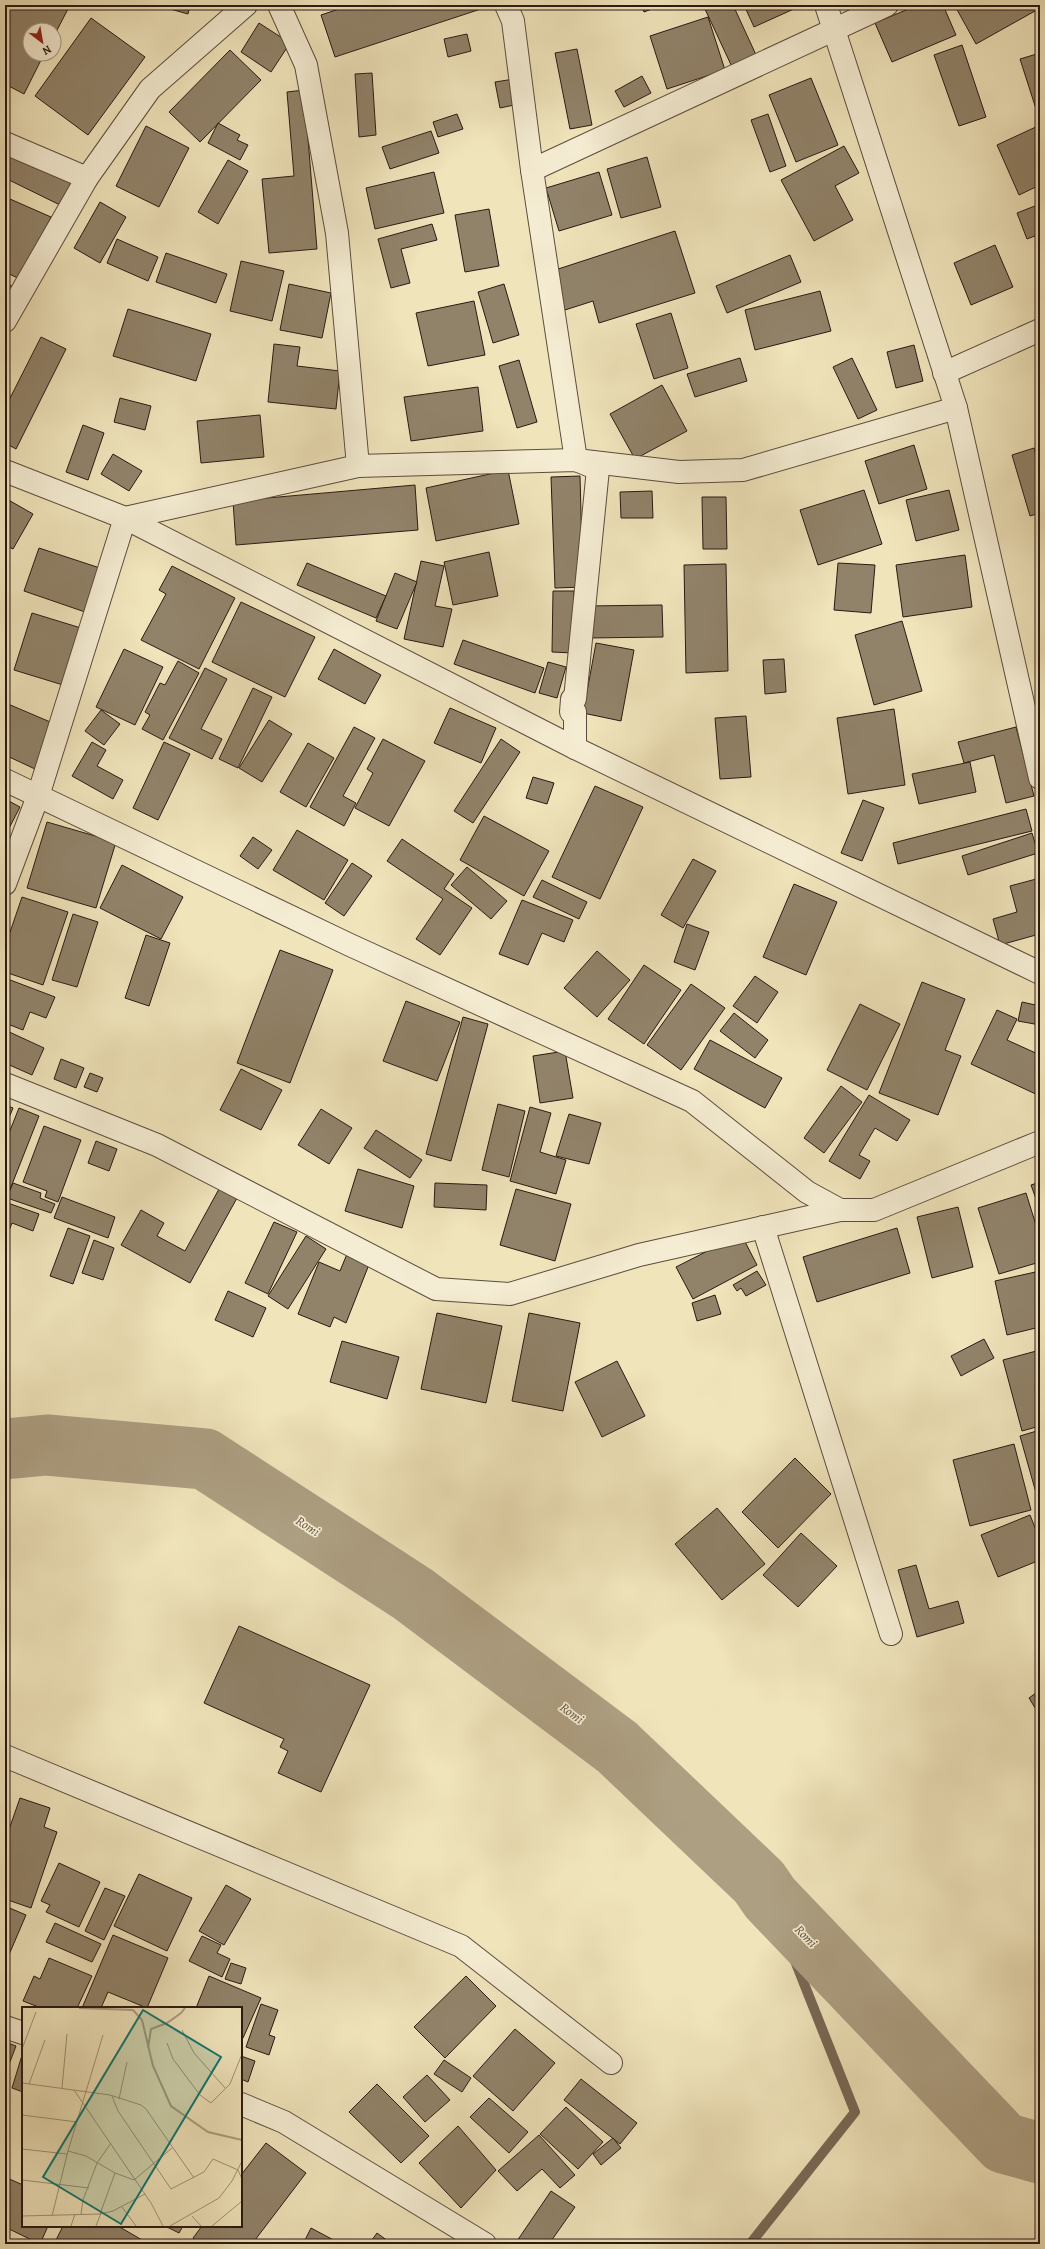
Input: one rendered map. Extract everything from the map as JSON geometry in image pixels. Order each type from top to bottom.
[{"type":"street","points":[[5,322],[87,178],[150,89],[246,5]]},
{"type":"street","points":[[279,5],[306,65],[337,233],[358,466]]},
{"type":"street","points":[[506,5],[513,21],[532,170],[576,460]]},
{"type":"street","points":[[826,5],[956,408],[1036,746],[1040,778]]},
{"type":"street","points":[[532,170],[887,5]]},
{"type":"street","points":[[5,143],[87,178]]},
{"type":"street","points":[[944,373],[1040,330]]},
{"type":"street","points":[[125,518],[358,466],[576,460],[679,472],[743,470],[956,408]]},
{"type":"street","points":[[575,748],[575,712],[571,712],[572,699],[575,699],[598,469],[576,460]]},
{"type":"street","points":[[5,472],[125,518],[575,748],[1040,973]]},
{"type":"street","points":[[5,884],[38,796],[125,518]]},
{"type":"street","points":[[5,780],[350,945],[692,1101],[807,1192],[840,1210]]},
{"type":"street","points":[[5,1084],[157,1145],[436,1289],[510,1294],[639,1255],[840,1210],[874,1210],[1040,1142]]},
{"type":"street","points":[[763,1227],[891,1634]]},
{"type":"street","points":[[5,1756],[461,1946],[612,2063]]},
{"type":"street","points":[[5,2027],[22,2033]]},
{"type":"street","points":[[242,2104],[284,2122],[485,2244]]},
{"type":"building","points":[[5,5],[70,5],[61,22],[22,22],[22,62],[40,62],[24,94],[5,84]]},
{"type":"building","points":[[156,5],[190,5],[188,14]]},
{"type":"building","points":[[351,5],[493,5],[335,57],[321,15]]},
{"type":"building","points":[[641,5],[662,5],[644,12]]},
{"type":"building","points":[[707,5],[733,5],[757,57],[733,69],[704,7]]},
{"type":"building","points":[[744,5],[794,5],[796,8],[754,27]]},
{"type":"building","points":[[918,5],[943,5],[956,35],[892,62],[875,23]]},
{"type":"building","points":[[1032,5],[1035,11],[976,44],[955,6]]},
{"type":"building","points":[[708,17],[725,70],[667,89],[650,36]]},
{"type":"building","points":[[91,18],[145,57],[88,135],[35,96],[59,62],[62,62],[62,58]]},
{"type":"building","points":[[259,23],[290,43],[271,72],[241,52]]},
{"type":"building","points":[[467,34],[471,51],[448,57],[444,39]]},
{"type":"building","points":[[962,45],[986,117],[959,126],[934,55]]},
{"type":"building","points":[[577,49],[592,125],[570,129],[555,53]]},
{"type":"building","points":[[230,50],[261,80],[200,142],[169,112]]},
{"type":"building","points":[[1040,53],[1040,111],[1037,112],[1020,59]]},
{"type":"building","points":[[372,73],[376,135],[359,137],[355,74]]},
{"type":"building","points":[[642,76],[651,93],[624,107],[615,91]]},
{"type":"building","points":[[811,78],[838,145],[796,162],[769,95]]},
{"type":"building","points":[[514,79],[519,104],[500,108],[495,82]]},
{"type":"building","points":[[304,90],[317,249],[269,253],[262,179],[294,176],[287,92]]},
{"type":"building","points":[[457,114],[463,129],[438,137],[433,122]]},
{"type":"building","points":[[768,114],[786,166],[770,172],[751,120]]},
{"type":"building","points":[[218,123],[240,135],[237,140],[248,145],[240,160],[208,143]]},
{"type":"building","points":[[1040,125],[1040,185],[1019,195],[997,145]]},
{"type":"building","points":[[146,126],[189,148],[159,207],[116,186]]},
{"type":"building","points":[[431,131],[439,153],[390,169],[382,147]]},
{"type":"building","points":[[844,146],[859,173],[835,186],[853,220],[814,241],[781,180]]},
{"type":"building","points":[[8,150],[72,181],[60,205],[5,178],[5,155]]},
{"type":"building","points":[[647,157],[661,207],[621,218],[607,169]]},
{"type":"building","points":[[228,160],[248,171],[218,224],[198,212]]},
{"type":"building","points":[[434,172],[444,213],[375,229],[366,188]]},
{"type":"building","points":[[599,172],[612,215],[559,231],[546,188]]},
{"type":"building","points":[[10,199],[51,217],[22,280],[5,272],[5,210]]},
{"type":"building","points":[[100,202],[126,217],[100,263],[74,248]]},
{"type":"building","points":[[1040,204],[1040,234],[1027,239],[1017,213]]},
{"type":"building","points":[[489,209],[499,266],[465,272],[455,215]]},
{"type":"building","points":[[432,224],[437,240],[401,249],[410,283],[391,288],[378,239]]},
{"type":"building","points":[[675,231],[695,293],[599,323],[593,301],[565,310],[552,271]]},
{"type":"building","points":[[117,239],[158,257],[148,281],[107,263]]},
{"type":"building","points":[[995,245],[1013,287],[971,305],[954,263]]},
{"type":"building","points":[[166,253],[227,274],[216,303],[156,282]]},
{"type":"building","points":[[790,255],[801,282],[727,313],[716,286]]},
{"type":"building","points":[[241,261],[284,271],[272,321],[230,311]]},
{"type":"building","points":[[1040,267],[1040,281],[1036,269]]},
{"type":"building","points":[[5,282],[16,289],[5,306]]},
{"type":"building","points":[[289,284],[331,293],[322,338],[280,330]]},
{"type":"building","points":[[504,284],[519,335],[493,343],[478,292]]},
{"type":"building","points":[[820,291],[831,331],[755,350],[745,310]]},
{"type":"building","points":[[474,301],[485,355],[428,366],[416,313]]},
{"type":"building","points":[[128,309],[211,334],[196,381],[113,356]]},
{"type":"building","points":[[671,313],[688,368],[654,379],[636,324]]},
{"type":"building","points":[[41,337],[66,349],[16,449],[5,443],[5,408]]},
{"type":"building","points":[[274,344],[300,347],[297,366],[340,371],[336,409],[268,402]]},
{"type":"building","points":[[914,345],[923,381],[896,388],[887,352]]},
{"type":"building","points":[[740,358],[747,381],[695,397],[687,374]]},
{"type":"building","points":[[852,358],[877,410],[858,419],[833,367]]},
{"type":"building","points":[[519,360],[537,422],[517,428],[499,366]]},
{"type":"building","points":[[662,385],[687,431],[635,459],[610,414]]},
{"type":"building","points":[[478,387],[483,431],[411,441],[404,397]]},
{"type":"building","points":[[120,398],[151,406],[145,430],[114,422]]},
{"type":"building","points":[[260,415],[264,457],[201,463],[197,421]]},
{"type":"building","points":[[83,425],[104,433],[88,480],[66,472]]},
{"type":"building","points":[[914,445],[927,489],[879,504],[865,461]]},
{"type":"building","points":[[1034,448],[1040,470],[1040,513],[1030,516],[1012,455]]},
{"type":"building","points":[[113,454],[142,471],[129,491],[101,474]]},
{"type":"building","points":[[508,470],[519,524],[436,541],[426,488]]},
{"type":"building","points":[[580,476],[583,587],[555,588],[551,477]]},
{"type":"building","points":[[415,485],[418,530],[236,545],[233,501]]},
{"type":"building","points":[[864,490],[882,544],[818,565],[800,510]]},
{"type":"building","points":[[949,490],[959,530],[916,541],[906,500]]},
{"type":"building","points":[[652,491],[653,518],[621,518],[620,492]]},
{"type":"building","points":[[702,497],[726,497],[727,549],[703,549]]},
{"type":"building","points":[[5,498],[33,514],[13,549],[5,545]]},
{"type":"building","points":[[39,548],[103,569],[88,613],[24,591]]},
{"type":"building","points":[[489,552],[498,596],[453,605],[444,562]]},
{"type":"building","points":[[965,555],[972,607],[903,617],[896,565]]},
{"type":"building","points":[[421,561],[444,566],[435,606],[452,609],[443,647],[404,639]]},
{"type":"building","points":[[307,563],[386,596],[376,618],[297,585]]},
{"type":"building","points":[[838,563],[875,565],[871,613],[834,610]]},
{"type":"building","points":[[726,564],[728,671],[686,673],[684,565]]},
{"type":"building","points":[[172,566],[235,598],[199,669],[141,640],[166,594],[159,590]]},
{"type":"building","points":[[395,573],[417,582],[397,629],[376,621]]},
{"type":"building","points":[[553,591],[574,591],[573,653],[552,652]]},
{"type":"building","points":[[241,602],[315,637],[285,697],[212,662]]},
{"type":"building","points":[[662,605],[663,637],[587,638],[587,606]]},
{"type":"building","points":[[32,613],[81,628],[63,685],[14,670]]},
{"type":"building","points":[[902,621],[922,691],[874,705],[855,635]]},
{"type":"building","points":[[463,640],[544,668],[535,693],[454,664]]},
{"type":"building","points":[[596,643],[634,650],[621,721],[583,713]]},
{"type":"building","points":[[124,649],[163,667],[135,725],[96,707]]},
{"type":"building","points":[[334,649],[381,675],[365,704],[318,679]]},
{"type":"building","points":[[784,659],[786,692],[765,694],[763,660]]},
{"type":"building","points":[[178,661],[199,673],[163,740],[142,729],[150,715],[145,712],[160,683],[165,685]]},
{"type":"building","points":[[548,662],[566,667],[557,698],[539,693]]},
{"type":"building","points":[[205,668],[227,679],[201,729],[222,739],[212,759],[169,738]]},
{"type":"building","points":[[253,688],[272,697],[238,768],[219,759]]},
{"type":"building","points":[[8,704],[55,724],[35,769],[5,755],[5,710]]},
{"type":"building","points":[[450,708],[496,728],[481,763],[434,743]]},
{"type":"building","points":[[894,709],[905,785],[848,794],[837,718]]},
{"type":"building","points":[[101,710],[120,724],[104,745],[85,731]]},
{"type":"building","points":[[746,716],[751,777],[720,779],[715,718]]},
{"type":"building","points":[[269,720],[292,734],[262,782],[239,768]]},
{"type":"building","points":[[354,727],[375,738],[343,796],[356,803],[344,826],[310,807]]},
{"type":"building","points":[[1016,727],[1034,796],[1006,803],[994,755],[964,763],[958,742]]},
{"type":"building","points":[[383,739],[425,761],[389,826],[355,808],[373,773],[367,769]]},
{"type":"building","points":[[501,739],[520,752],[473,823],[454,811]]},
{"type":"building","points":[[92,742],[106,750],[97,766],[123,780],[113,799],[72,776]]},
{"type":"building","points":[[164,742],[190,754],[158,820],[133,808]]},
{"type":"building","points":[[308,743],[334,758],[306,807],[280,792]]},
{"type":"building","points":[[970,762],[976,792],[919,804],[912,774]]},
{"type":"building","points":[[533,777],[554,783],[547,804],[526,798]]},
{"type":"building","points":[[595,786],[643,807],[600,899],[552,877]]},
{"type":"building","points":[[5,799],[20,807],[5,836]]},
{"type":"building","points":[[863,800],[884,808],[862,861],[841,853]]},
{"type":"building","points":[[1026,809],[1032,831],[898,864],[893,843]]},
{"type":"building","points":[[484,816],[549,851],[524,896],[460,860]]},
{"type":"building","points":[[47,822],[116,842],[96,908],[27,888]]},
{"type":"building","points":[[297,830],[348,860],[324,900],[273,870]]},
{"type":"building","points":[[1032,833],[1038,853],[968,875],[962,856]]},
{"type":"building","points":[[253,837],[272,850],[258,869],[240,856]]},
{"type":"building","points":[[402,839],[454,874],[444,889],[472,908],[440,955],[416,939],[443,899],[387,861]]},
{"type":"building","points":[[693,859],[716,871],[683,928],[661,915]]},
{"type":"building","points":[[352,863],[372,876],[344,916],[325,903]]},
{"type":"building","points":[[122,865],[183,897],[161,939],[100,908]]},
{"type":"building","points":[[467,867],[507,901],[491,919],[451,885]]},
{"type":"building","points":[[1040,878],[1040,950],[1036,935],[1000,945],[993,919],[1017,912],[1010,886]]},
{"type":"building","points":[[542,880],[587,902],[579,919],[533,897]]},
{"type":"building","points":[[794,884],[837,902],[806,975],[763,957]]},
{"type":"building","points":[[22,897],[68,912],[43,985],[5,972],[5,947]]},
{"type":"building","points":[[522,900],[573,920],[564,942],[542,933],[528,965],[499,954]]},
{"type":"building","points":[[73,914],[98,922],[77,987],[52,980]]},
{"type":"building","points":[[687,924],[709,932],[695,970],[674,962]]},
{"type":"building","points":[[146,935],[170,943],[149,1006],[125,998]]},
{"type":"building","points":[[280,950],[333,970],[290,1083],[237,1063]]},
{"type":"building","points":[[597,951],[630,980],[597,1017],[564,988]]},
{"type":"building","points":[[644,965],[681,990],[644,1044],[608,1019]]},
{"type":"building","points":[[755,976],[778,992],[757,1023],[733,1006]]},
{"type":"building","points":[[5,978],[55,997],[46,1018],[30,1012],[23,1030],[5,1023]]},
{"type":"building","points":[[922,982],[965,999],[945,1050],[961,1056],[938,1115],[879,1093]]},
{"type":"building","points":[[691,984],[725,1008],[681,1070],[647,1045]]},
{"type":"building","points":[[406,1001],[460,1022],[437,1081],[383,1061]]},
{"type":"building","points":[[1022,1002],[1040,1006],[1040,1025],[1018,1021]]},
{"type":"building","points":[[860,1004],[900,1024],[867,1090],[827,1070]]},
{"type":"building","points":[[997,1010],[1017,1019],[1007,1040],[1040,1055],[1040,1096],[971,1064]]},
{"type":"building","points":[[734,1013],[768,1040],[755,1058],[720,1031]]},
{"type":"building","points":[[463,1017],[488,1024],[451,1161],[426,1154]]},
{"type":"building","points":[[5,1030],[44,1048],[32,1075],[5,1063]]},
{"type":"building","points":[[710,1040],[782,1078],[765,1108],[694,1069]]},
{"type":"building","points":[[565,1051],[573,1098],[540,1103],[533,1056]]},
{"type":"building","points":[[61,1059],[84,1068],[76,1088],[54,1079]]},
{"type":"building","points":[[241,1069],[282,1090],[261,1130],[220,1110]]},
{"type":"building","points":[[90,1073],[103,1078],[97,1092],[84,1087]]},
{"type":"building","points":[[841,1086],[862,1102],[824,1153],[804,1138]]},
{"type":"building","points":[[869,1095],[910,1120],[897,1141],[875,1128],[859,1155],[870,1161],[860,1179],[829,1161]]},
{"type":"building","points":[[498,1104],[525,1111],[509,1177],[482,1170]]},
{"type":"building","points":[[5,1105],[13,1108],[6,1125],[5,1124]]},
{"type":"building","points":[[530,1107],[551,1113],[540,1152],[566,1160],[556,1194],[510,1181]]},
{"type":"building","points":[[19,1108],[39,1116],[9,1192],[5,1191],[5,1143]]},
{"type":"building","points":[[321,1109],[352,1128],[329,1164],[298,1145]]},
{"type":"building","points":[[569,1114],[601,1123],[589,1164],[556,1156]]},
{"type":"building","points":[[44,1126],[81,1140],[58,1202],[45,1197],[47,1191],[23,1182]]},
{"type":"building","points":[[376,1130],[422,1160],[410,1178],[364,1148]]},
{"type":"building","points":[[96,1141],[117,1149],[109,1171],[88,1163]]},
{"type":"building","points":[[358,1169],[414,1186],[402,1228],[345,1211]]},
{"type":"building","points":[[1040,1182],[1040,1210],[1031,1185]]},
{"type":"building","points":[[13,1183],[41,1193],[40,1198],[55,1204],[51,1213],[7,1198]]},
{"type":"building","points":[[435,1183],[487,1185],[486,1210],[434,1207]]},
{"type":"building","points":[[219,1189],[237,1198],[190,1283],[121,1245],[141,1210],[164,1223],[157,1236],[185,1251]]},
{"type":"building","points":[[516,1189],[571,1204],[555,1261],[500,1245]]},
{"type":"building","points":[[1026,1193],[1040,1238],[1040,1262],[999,1274],[978,1208]]},
{"type":"building","points":[[62,1197],[115,1217],[108,1238],[54,1218]]},
{"type":"building","points":[[5,1202],[39,1214],[33,1231],[12,1223],[5,1241]]},
{"type":"building","points":[[958,1207],[973,1267],[932,1278],[917,1217]]},
{"type":"building","points":[[274,1222],[297,1232],[268,1294],[245,1283]]},
{"type":"building","points":[[68,1228],[90,1236],[73,1284],[50,1276]]},
{"type":"building","points":[[897,1228],[910,1273],[817,1302],[803,1257]]},
{"type":"building","points":[[741,1234],[757,1265],[693,1299],[676,1267]]},
{"type":"building","points":[[306,1236],[326,1249],[288,1309],[268,1296]]},
{"type":"building","points":[[94,1240],[114,1248],[103,1280],[82,1273]]},
{"type":"building","points":[[347,1254],[370,1262],[346,1323],[334,1317],[330,1327],[298,1314],[319,1262],[340,1271]]},
{"type":"building","points":[[757,1271],[766,1285],[746,1296],[741,1288],[737,1291],[733,1285]]},
{"type":"building","points":[[1040,1271],[1040,1327],[1007,1335],[995,1281]]},
{"type":"building","points":[[228,1291],[266,1308],[253,1337],[215,1320]]},
{"type":"building","points":[[715,1295],[721,1314],[697,1321],[692,1303]]},
{"type":"building","points":[[437,1313],[502,1326],[486,1403],[421,1389]]},
{"type":"building","points":[[529,1313],[580,1323],[563,1411],[512,1401]]},
{"type":"building","points":[[984,1339],[994,1358],[961,1376],[951,1356]]},
{"type":"building","points":[[342,1341],[399,1357],[387,1399],[330,1382]]},
{"type":"building","points":[[1040,1350],[1040,1387],[1035,1388],[1038,1398],[1040,1398],[1040,1426],[1022,1431],[1003,1360]]},
{"type":"building","points":[[617,1361],[645,1416],[602,1437],[575,1382]]},
{"type":"building","points":[[1040,1430],[1040,1507],[1020,1436]]},
{"type":"building","points":[[1014,1444],[1031,1510],[970,1526],[953,1460]]},
{"type":"building","points":[[795,1458],[831,1494],[778,1548],[742,1512]]},
{"type":"building","points":[[717,1508],[765,1564],[722,1600],[675,1544]]},
{"type":"building","points":[[1030,1515],[1040,1540],[1040,1560],[998,1577],[981,1535]]},
{"type":"building","points":[[801,1533],[837,1566],[798,1607],[763,1575]]},
{"type":"building","points":[[916,1565],[929,1609],[958,1601],[964,1623],[917,1637],[898,1570]]},
{"type":"building","points":[[239,1626],[370,1685],[321,1792],[278,1773],[288,1751],[280,1747],[284,1739],[204,1703]]},
{"type":"building","points":[[1040,1690],[1040,1716],[1029,1698]]},
{"type":"building","points":[[20,1798],[50,1808],[44,1827],[57,1832],[31,1908],[5,1899],[5,1841]]},
{"type":"building","points":[[59,1863],[100,1882],[79,1927],[46,1912],[50,1905],[41,1901]]},
{"type":"building","points":[[139,1874],[192,1898],[167,1951],[114,1926]]},
{"type":"building","points":[[226,1885],[251,1899],[224,1945],[199,1931]]},
{"type":"building","points":[[105,1888],[125,1896],[104,1940],[85,1931]]},
{"type":"building","points":[[5,1906],[26,1915],[5,1964]]},
{"type":"building","points":[[55,1923],[101,1944],[92,1962],[46,1942]]},
{"type":"building","points":[[113,1935],[168,1958],[147,2007],[108,1992],[101,2007],[82,2007]]},
{"type":"building","points":[[202,1936],[221,1945],[217,1953],[230,1959],[222,1977],[189,1961]]},
{"type":"building","points":[[49,1958],[92,1976],[77,2007],[38,2007],[23,2001],[34,1976],[40,1979]]},
{"type":"building","points":[[231,1963],[246,1968],[241,1984],[225,1979]]},
{"type":"building","points":[[209,1976],[261,1998],[243,2038],[242,2007],[196,2007]]},
{"type":"building","points":[[466,1976],[496,2006],[445,2058],[414,2027]]},
{"type":"building","points":[[261,2004],[278,2010],[269,2035],[275,2037],[269,2055],[246,2047]]},
{"type":"building","points":[[515,2029],[555,2063],[513,2111],[473,2076]]},
{"type":"building","points":[[5,2042],[16,2046],[5,2075]]},
{"type":"building","points":[[22,2055],[22,2092],[12,2088]]},
{"type":"building","points":[[242,2056],[255,2061],[248,2082],[242,2079]]},
{"type":"building","points":[[444,2060],[471,2078],[462,2092],[434,2074]]},
{"type":"building","points":[[427,2075],[450,2100],[425,2122],[403,2097]]},
{"type":"building","points":[[581,2079],[637,2123],[620,2144],[564,2100]]},
{"type":"building","points":[[377,2084],[429,2136],[401,2163],[349,2112]]},
{"type":"building","points":[[489,2098],[528,2132],[509,2153],[470,2117]]},
{"type":"building","points":[[566,2107],[603,2142],[578,2169],[540,2134]]},
{"type":"building","points":[[458,2126],[496,2170],[461,2208],[419,2163]]},
{"type":"building","points":[[539,2135],[575,2175],[560,2188],[542,2169],[517,2191],[498,2171]]},
{"type":"building","points":[[613,2138],[621,2148],[601,2165],[593,2154]]},
{"type":"building","points":[[266,2143],[306,2173],[252,2244],[201,2244],[193,2238],[201,2227],[242,2227],[242,2174]]},
{"type":"building","points":[[5,2177],[22,2185],[22,2227],[48,2227],[40,2244],[5,2227]]},
{"type":"building","points":[[551,2191],[575,2207],[549,2244],[515,2244]]},
{"type":"building","points":[[62,2227],[120,2227],[149,2244],[54,2244]]},
{"type":"building","points":[[167,2227],[182,2227],[179,2233]]},
{"type":"building","points":[[311,2228],[341,2244],[303,2244]]},
{"type":"building","points":[[377,2233],[392,2244],[369,2244]]},
{"type":"waterway","name":"Romi","points":[[5,1449],[47,1445],[205,1459],[413,1594],[617,1747],[759,1882],[770,1898],[1004,2143],[1040,2153]]},
{"type":"waterway","points":[[750,2244],[855,2112],[770,1898]]}]
